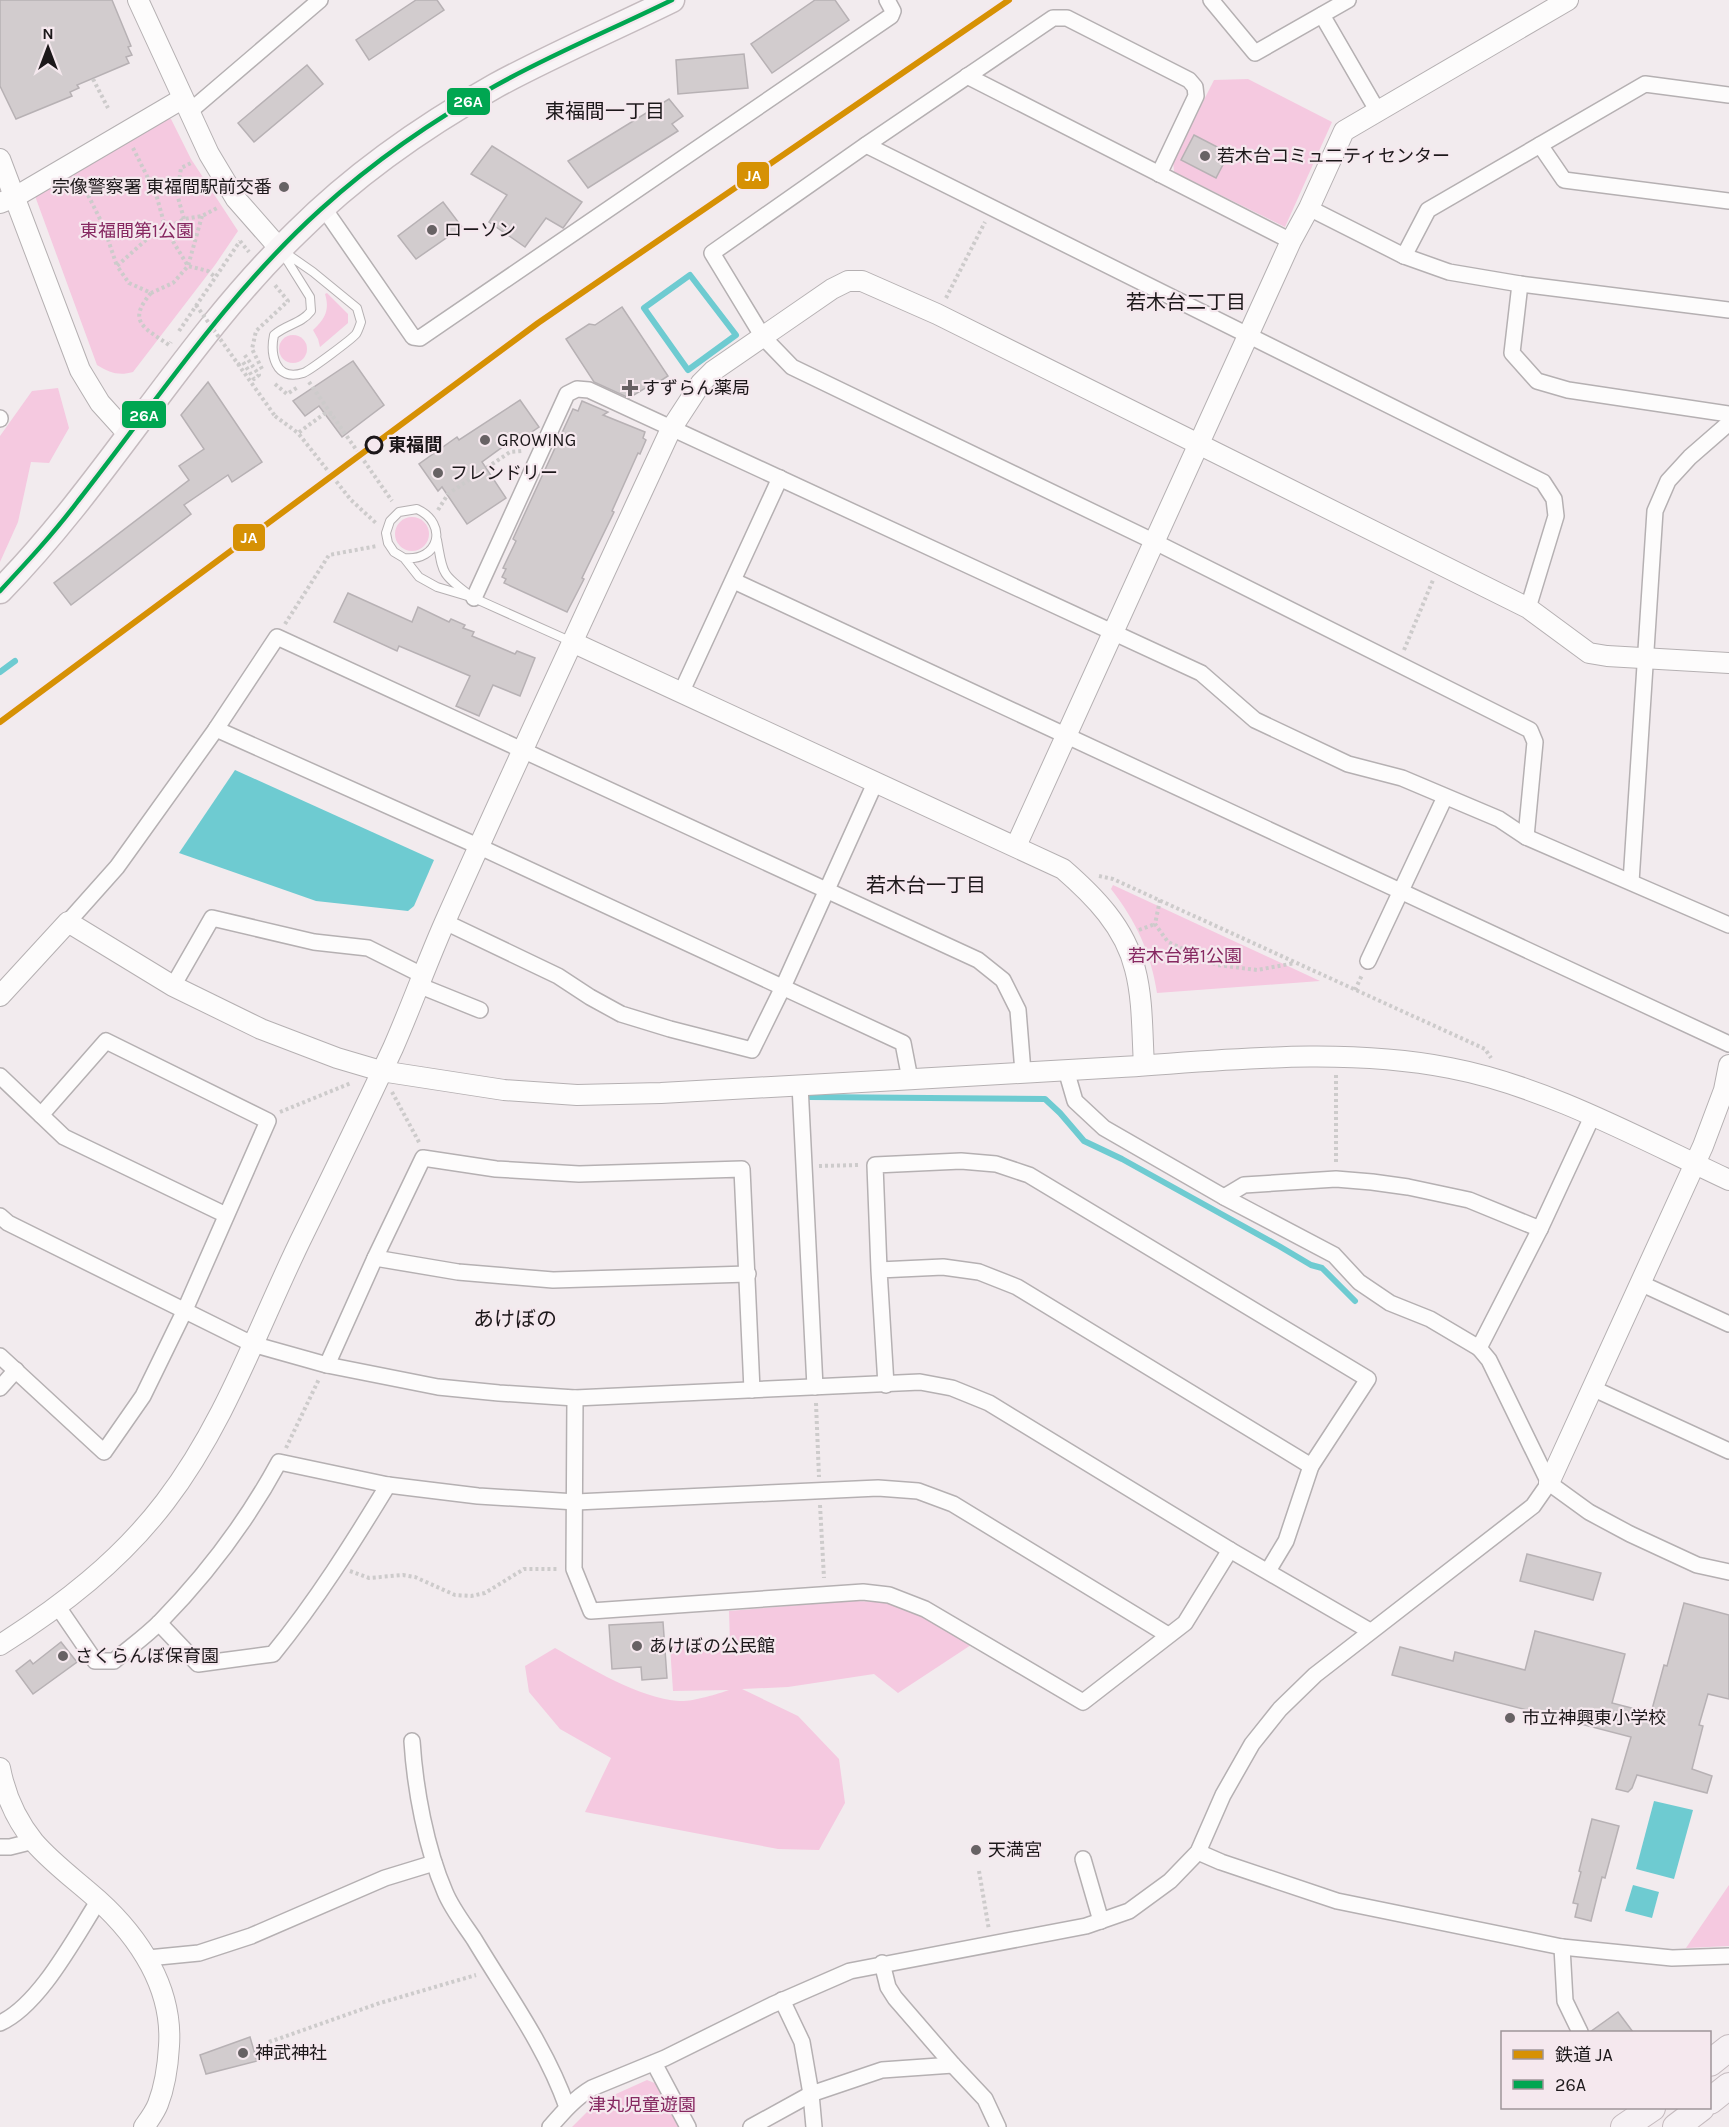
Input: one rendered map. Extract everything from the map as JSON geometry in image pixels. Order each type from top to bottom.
[{"type":"highway","points":[[1711,2062],[1729,2048]]},
{"type":"highway","points":[[1711,2100],[1729,2086]]},
{"type":"highway","points":[[1624,2127],[1651,2109]]},
{"type":"highway","points":[[1676,2127],[1700,2109]]},
{"type":"main road","points":[[0,591],[63,519],[190,352],[280,249],[323,207],[405,142],[470,101],[672,0]]},
{"type":"street","points":[[138,0],[209,154],[236,199],[280,249]]},
{"type":"street","points":[[7,200],[125,133],[186,105],[320,0]]},
{"type":"street","points":[[323,207],[413,337],[420,338],[891,16],[893,11],[886,0]]},
{"type":"street","points":[[1211,0],[1255,53],[1348,0]]},
{"type":"street","points":[[1016,846],[1344,131],[1568,0]]},
{"type":"street","points":[[1322,15],[1377,110]]},
{"type":"street","points":[[1159,174],[1196,96],[1195,87],[1190,80],[1067,18],[1053,18],[712,253],[763,337],[792,367],[1155,542],[1530,730],[1535,742],[1526,837]]},
{"type":"street","points":[[967,76],[1292,241]]},
{"type":"street","points":[[1404,256],[1428,210],[1645,84],[1729,95]]},
{"type":"street","points":[[866,145],[1543,482],[1554,499],[1556,516],[1528,608]]},
{"type":"street","points":[[1540,145],[1564,180],[1729,201]]},
{"type":"street","points":[[0,159],[7,200],[80,370],[100,403],[129,435]]},
{"type":"street","points":[[1309,208],[1404,256],[1449,272],[1520,284],[1729,310]]},
{"type":"street","points":[[0,1645],[58,1607],[89,1583],[164,1504],[200,1452],[230,1395],[381,1071],[522,751],[671,429],[700,383],[832,290],[848,281],[862,281],[937,314],[1528,608],[1588,652],[1607,656],[1729,663]]},
{"type":"street","points":[[1520,284],[1512,353],[1537,381],[1568,390],[1729,414]]},
{"type":"street","points":[[474,598],[567,394],[577,389],[589,390],[1201,673],[1255,720],[1348,764],[1402,778],[1498,819],[1526,837],[1729,925]]},
{"type":"street","points":[[1631,882],[1655,511],[1668,481],[1690,457],[1729,423]]},
{"type":"street","points":[[681,693],[780,478]]},
{"type":"street","points":[[734,581],[1729,1044]]},
{"type":"street","points":[[0,996],[117,867],[216,729],[276,637],[978,960],[1003,980],[1018,1010],[1023,1072]]},
{"type":"street","points":[[572,642],[1063,869],[1093,895],[1110,917],[1123,939],[1135,968],[1144,1065]]},
{"type":"street","points":[[216,729],[480,847],[903,1043],[910,1079]]},
{"type":"street","points":[[445,922],[558,976],[621,1014],[752,1050],[876,782]]},
{"type":"street","points":[[1368,961],[1445,797]]},
{"type":"street","points":[[173,986],[212,918],[314,942],[368,948],[420,980],[480,1010]]},
{"type":"street","points":[[68,922],[173,986],[261,1029],[337,1058],[381,1071],[504,1090],[577,1095],[1282,1058],[1391,1059],[1451,1068],[1511,1084],[1592,1117],[1729,1180]]},
{"type":"street","points":[[0,1356],[104,1452],[143,1396],[184,1312],[268,1121],[106,1041],[41,1115]]},
{"type":"street","points":[[550,2127],[567,2107],[592,2088],[654,2063],[782,2000],[849,1971],[1101,1922],[1129,1911],[1170,1881],[1198,1852],[1223,1795],[1252,1744],[1280,1709],[1315,1675],[1533,1506],[1549,1483],[1694,1164],[1724,1090],[1729,1065]]},
{"type":"street","points":[[1066,1070],[1075,1101],[1104,1128],[1224,1197],[1334,1255],[1359,1282],[1390,1303],[1430,1319],[1479,1348],[1490,1360],[1549,1483],[1588,1512],[1630,1534],[1696,1565],[1729,1572]]},
{"type":"street","points":[[0,1076],[64,1137],[226,1215]]},
{"type":"street","points":[[801,1085],[815,1387]]},
{"type":"street","points":[[1479,1348],[1540,1229],[1592,1117]]},
{"type":"street","points":[[327,1365],[423,1158],[496,1169],[579,1174],[742,1169],[752,1390]]},
{"type":"street","points":[[886,1384],[875,1165],[961,1161],[996,1164],[1029,1175],[1368,1379],[1311,1466],[1286,1541],[1268,1571]]},
{"type":"street","points":[[1224,1197],[1244,1185],[1336,1179],[1408,1187],[1469,1200],[1540,1229]]},
{"type":"street","points":[[0,1216],[18,1228],[252,1344],[327,1365],[438,1387],[499,1394],[575,1398],[921,1382],[952,1388],[988,1403],[1230,1550],[1370,1631]]},
{"type":"street","points":[[375,1258],[458,1272],[554,1280],[748,1275]]},
{"type":"street","points":[[879,1270],[943,1267],[979,1272],[1017,1287],[1311,1466]]},
{"type":"street","points":[[1640,1283],[1729,1324]]},
{"type":"street","points":[[0,1388],[16,1370]]},
{"type":"street","points":[[1592,1388],[1729,1451]]},
{"type":"street","points":[[575,1398],[574,1569],[591,1611],[853,1593],[889,1595],[925,1609],[1083,1702],[1185,1623],[1230,1550]]},
{"type":"street","points":[[58,1607],[95,1661],[114,1661],[159,1623],[223,1552],[259,1498],[279,1462],[388,1485],[478,1496],[576,1502],[878,1488],[918,1491],[953,1504],[1168,1635]]},
{"type":"street","points":[[159,1623],[198,1664],[273,1654],[339,1567],[388,1485]]},
{"type":"street","points":[[411,1741],[414,1779],[434,1863],[446,1894],[557,2077],[567,2107]]},
{"type":"street","points":[[0,1768],[13,1809],[34,1841],[63,1871],[99,1900],[136,1940],[148,1958],[162,1990],[168,2014],[169,2060],[158,2104],[144,2127]]},
{"type":"street","points":[[0,1847],[34,1841]]},
{"type":"street","points":[[1198,1852],[1337,1901],[1562,1947],[1672,1958],[1729,1956]]},
{"type":"street","points":[[1083,1859],[1101,1922]]},
{"type":"street","points":[[148,1958],[199,1953],[251,1936],[385,1878],[434,1863]]},
{"type":"street","points":[[0,2023],[12,2017],[42,1986],[99,1900]]},
{"type":"street","points":[[1562,1947],[1565,2001],[1580,2031]]},
{"type":"street","points":[[882,1964],[888,1987],[895,1998],[984,2098],[998,2127]]},
{"type":"street","points":[[782,2000],[802,2042],[811,2094],[813,2127]]},
{"type":"street","points":[[654,2063],[688,2127]]},
{"type":"street","points":[[751,2127],[811,2094],[882,2070],[953,2065]]},
{"type":"lane","points":[[280,249],[313,272],[357,308],[362,321],[355,335],[303,374],[288,374],[278,368],[271,356],[274,335],[284,326],[303,321],[311,311],[310,297],[280,249]]},
{"type":"lane","points":[[474,598],[447,577],[442,570],[436,529],[432,519],[417,509],[399,512],[390,521],[386,532],[388,543],[394,552],[404,558],[419,578],[437,587],[474,598],[572,642]]},
{"type":"lane","points":[[404,558],[414,559],[424,556],[432,549],[436,539]]},
{"type":"path","points":[[93,79],[108,108]]},
{"type":"path","points":[[125,133],[156,194],[166,230],[188,266],[208,272],[215,277]]},
{"type":"path","points":[[184,219],[177,194],[181,168],[209,154]]},
{"type":"path","points":[[72,164],[104,225],[117,266],[129,283],[151,293]]},
{"type":"path","points":[[117,266],[148,238],[184,219],[202,216],[236,199]]},
{"type":"path","points":[[937,314],[992,208]]},
{"type":"path","points":[[202,216],[188,266],[173,283],[151,293],[142,304],[138,316],[140,323],[169,345],[240,241]]},
{"type":"path","points":[[196,304],[275,416],[298,433],[351,500],[386,532]]},
{"type":"path","points":[[238,365],[243,362],[254,379],[259,375],[244,354]]},
{"type":"path","points":[[314,388],[399,512]]},
{"type":"path","points":[[298,433],[324,414],[333,414]]},
{"type":"path","points":[[432,519],[448,494],[510,452],[541,448]]},
{"type":"path","points":[[276,637],[329,555],[388,543]]},
{"type":"path","points":[[1398,665],[1439,565]]},
{"type":"path","points":[[1063,869],[1113,879],[1485,1049]]},
{"type":"path","points":[[1160,900],[1155,924],[1168,942],[1217,965],[1257,970],[1296,963]]},
{"type":"path","points":[[1138,931],[1155,924]]},
{"type":"path","points":[[1336,1058],[1336,1179]]},
{"type":"path","points":[[268,1121],[274,1114],[314,1096],[381,1071]]},
{"type":"path","points":[[407,1118],[423,1148],[423,1158]]},
{"type":"path","points":[[803,1167],[875,1165]]},
{"type":"path","points":[[293,1433],[327,1365]]},
{"type":"path","points":[[339,1567],[369,1578],[404,1575],[415,1577],[455,1595],[471,1596],[485,1593],[524,1569],[574,1569]]},
{"type":"path","points":[[979,1871],[991,1943]]},
{"type":"path","points":[[269,2042],[380,2003],[492,1970]]},
{"type":"green space","points":[[1248,79],[1332,122],[1285,227],[1174,172],[1173,161],[1214,80]]},
{"type":"green space","name":"東福間第1公園","points":[[163,118],[171,119],[191,159],[238,231],[215,265],[133,372],[115,373],[97,365],[35,196]]},
{"type":"green space","points":[[327,293],[348,314],[348,323],[320,347],[313,330],[325,314],[327,305],[325,294]]},
{"type":"green space","points":[[293,335],[303,339],[307,349],[303,359],[293,363],[283,359],[279,349],[283,339]]},
{"type":"green space","points":[[58,388],[69,428],[49,463],[31,462],[18,522],[0,562],[0,436],[32,391]]},
{"type":"green space","points":[[412,517],[424,522],[429,534],[424,546],[412,551],[400,546],[395,534],[400,522]]},
{"type":"green space","name":"若木台第1公園","points":[[1113,885],[1320,981],[1157,993],[1151,964],[1141,938],[1128,913],[1111,889]]},
{"type":"green space","points":[[846,1601],[879,1602],[903,1608],[971,1645],[898,1693],[874,1674],[788,1687],[742,1689],[798,1716],[839,1759],[845,1803],[819,1850],[778,1849],[585,1812],[611,1758],[560,1729],[529,1692],[525,1666],[555,1648],[615,1681],[664,1699],[684,1701],[712,1696],[729,1690],[673,1691],[670,1646],[730,1644],[729,1611]]},
{"type":"green space","points":[[1729,1885],[1729,1946],[1686,1948]]},
{"type":"green space","name":"津丸児童遊園","points":[[647,2080],[657,2084],[681,2127],[572,2127],[596,2103]]},
{"type":"water","points":[[235,770],[434,860],[414,906],[408,911],[316,901],[179,853]]},
{"type":"water","points":[[1654,1801],[1693,1810],[1674,1879],[1636,1869]]},
{"type":"water","points":[[1633,1885],[1659,1892],[1652,1918],[1625,1911]]},
{"type":"building","points":[[0,0],[112,0],[131,46],[128,47],[132,55],[126,57],[129,63],[77,85],[79,88],[70,92],[72,96],[16,119],[0,86]]},
{"type":"building","points":[[416,0],[437,0],[444,10],[369,60],[356,40]]},
{"type":"building","points":[[815,0],[835,0],[849,20],[772,73],[751,44]]},
{"type":"building","points":[[744,54],[748,88],[678,94],[676,60]]},
{"type":"building","points":[[307,65],[323,84],[254,142],[238,123]]},
{"type":"building","points":[[669,99],[683,116],[672,124],[678,131],[588,188],[568,161]]},
{"type":"building","name":"若木台コミュ二ティセンター","points":[[1194,135],[1229,153],[1216,178],[1181,160]]},
{"type":"building","points":[[492,146],[582,202],[563,228],[546,218],[525,247],[489,222],[507,195],[471,174]]},
{"type":"building","name":"ローソン","points":[[443,202],[462,227],[416,259],[398,236]]},
{"type":"building","points":[[622,307],[668,376],[629,398],[594,382],[566,339],[589,324],[595,325]]},
{"type":"building","points":[[353,361],[384,405],[342,437],[319,406],[305,416],[293,401]]},
{"type":"building","points":[[208,382],[262,462],[232,482],[228,475],[184,505],[191,514],[71,605],[54,583],[189,480],[179,466],[204,449],[181,415]]},
{"type":"building","points":[[520,400],[539,427],[514,444],[512,440],[482,462],[506,498],[467,524],[442,487],[438,491],[419,464],[457,437],[459,440]]},
{"type":"building","points":[[582,401],[608,412],[603,415],[645,432],[643,438],[646,440],[640,454],[638,453],[612,511],[614,512],[567,612],[504,583],[506,579],[502,577],[506,569],[503,568],[516,541],[513,539],[573,409],[578,411]]},
{"type":"building","points":[[348,593],[412,622],[418,607],[449,622],[451,619],[465,625],[463,628],[474,632],[472,636],[515,654],[517,651],[535,658],[520,696],[493,685],[479,716],[456,706],[470,676],[399,646],[397,651],[334,622]]},
{"type":"building","points":[[1527,1554],[1601,1573],[1593,1600],[1520,1581]]},
{"type":"building","points":[[1684,1603],[1729,1615],[1729,1699],[1708,1694],[1699,1725],[1703,1726],[1692,1769],[1712,1776],[1707,1793],[1637,1775],[1628,1792],[1616,1789],[1631,1737],[1392,1675],[1400,1647],[1453,1661],[1455,1652],[1525,1670],[1535,1631],[1625,1654],[1612,1703],[1651,1713],[1664,1665],[1667,1666]]},
{"type":"building","name":"あけぼの公民館","points":[[663,1622],[667,1678],[642,1680],[641,1667],[612,1669],[609,1625]]},
{"type":"building","points":[[61,1642],[77,1662],[33,1694],[16,1671],[30,1660],[33,1664]]},
{"type":"building","points":[[1592,1819],[1619,1826],[1605,1878],[1602,1877],[1591,1921],[1575,1917],[1578,1904],[1573,1903]]},
{"type":"building","points":[[1618,2012],[1632,2031],[1591,2031]]},
{"type":"building","points":[[250,2037],[257,2061],[206,2074],[200,2055]]},
{"type":"waterway","points":[[690,275],[736,335],[688,370],[644,308],[690,275]]},
{"type":"waterway","points":[[0,672],[15,661]]},
{"type":"waterway","points":[[810,1097],[1045,1099],[1084,1141],[1122,1159],[1311,1265],[1322,1268],[1355,1301]]},
{"type":"rail line","name":"JA","points":[[0,722],[538,323],[1009,0]]},
{"type":"transit line","name":"26A","points":[[0,591],[69,513],[223,313],[286,243],[340,192],[382,159],[472,99],[538,63],[672,0]]},
{"type":"place","name":"若木台コミュ二ティセンター","points":[[1205,156]]},
{"type":"place","name":"宗像警察署 東福間駅前交番","points":[[284,187]]},
{"type":"place","name":"ローソン","points":[[432,230]]},
{"type":"place","name":"すずらん薬局","points":[[630,388]]},
{"type":"place","name":"GROWING","points":[[485,440]]},
{"type":"place","name":"東福間","points":[[374,445]]},
{"type":"place","name":"フレンドリー","points":[[438,473]]},
{"type":"place","name":"あけぼの公民館","points":[[637,1646]]},
{"type":"place","name":"さくらんぼ保育園","points":[[63,1656]]},
{"type":"place","name":"市立神興東小学校","points":[[1510,1718]]},
{"type":"place","name":"天満宮","points":[[976,1850]]},
{"type":"place","name":"神武神社","points":[[243,2053]]},
{"type":"district","name":"東福間一丁目","points":[[605,111]]},
{"type":"district","name":"若木台二丁目","points":[[1186,302]]},
{"type":"district","name":"若木台一丁目","points":[[926,885]]},
{"type":"district","name":"あけぼの","points":[[515,1319]]}]
